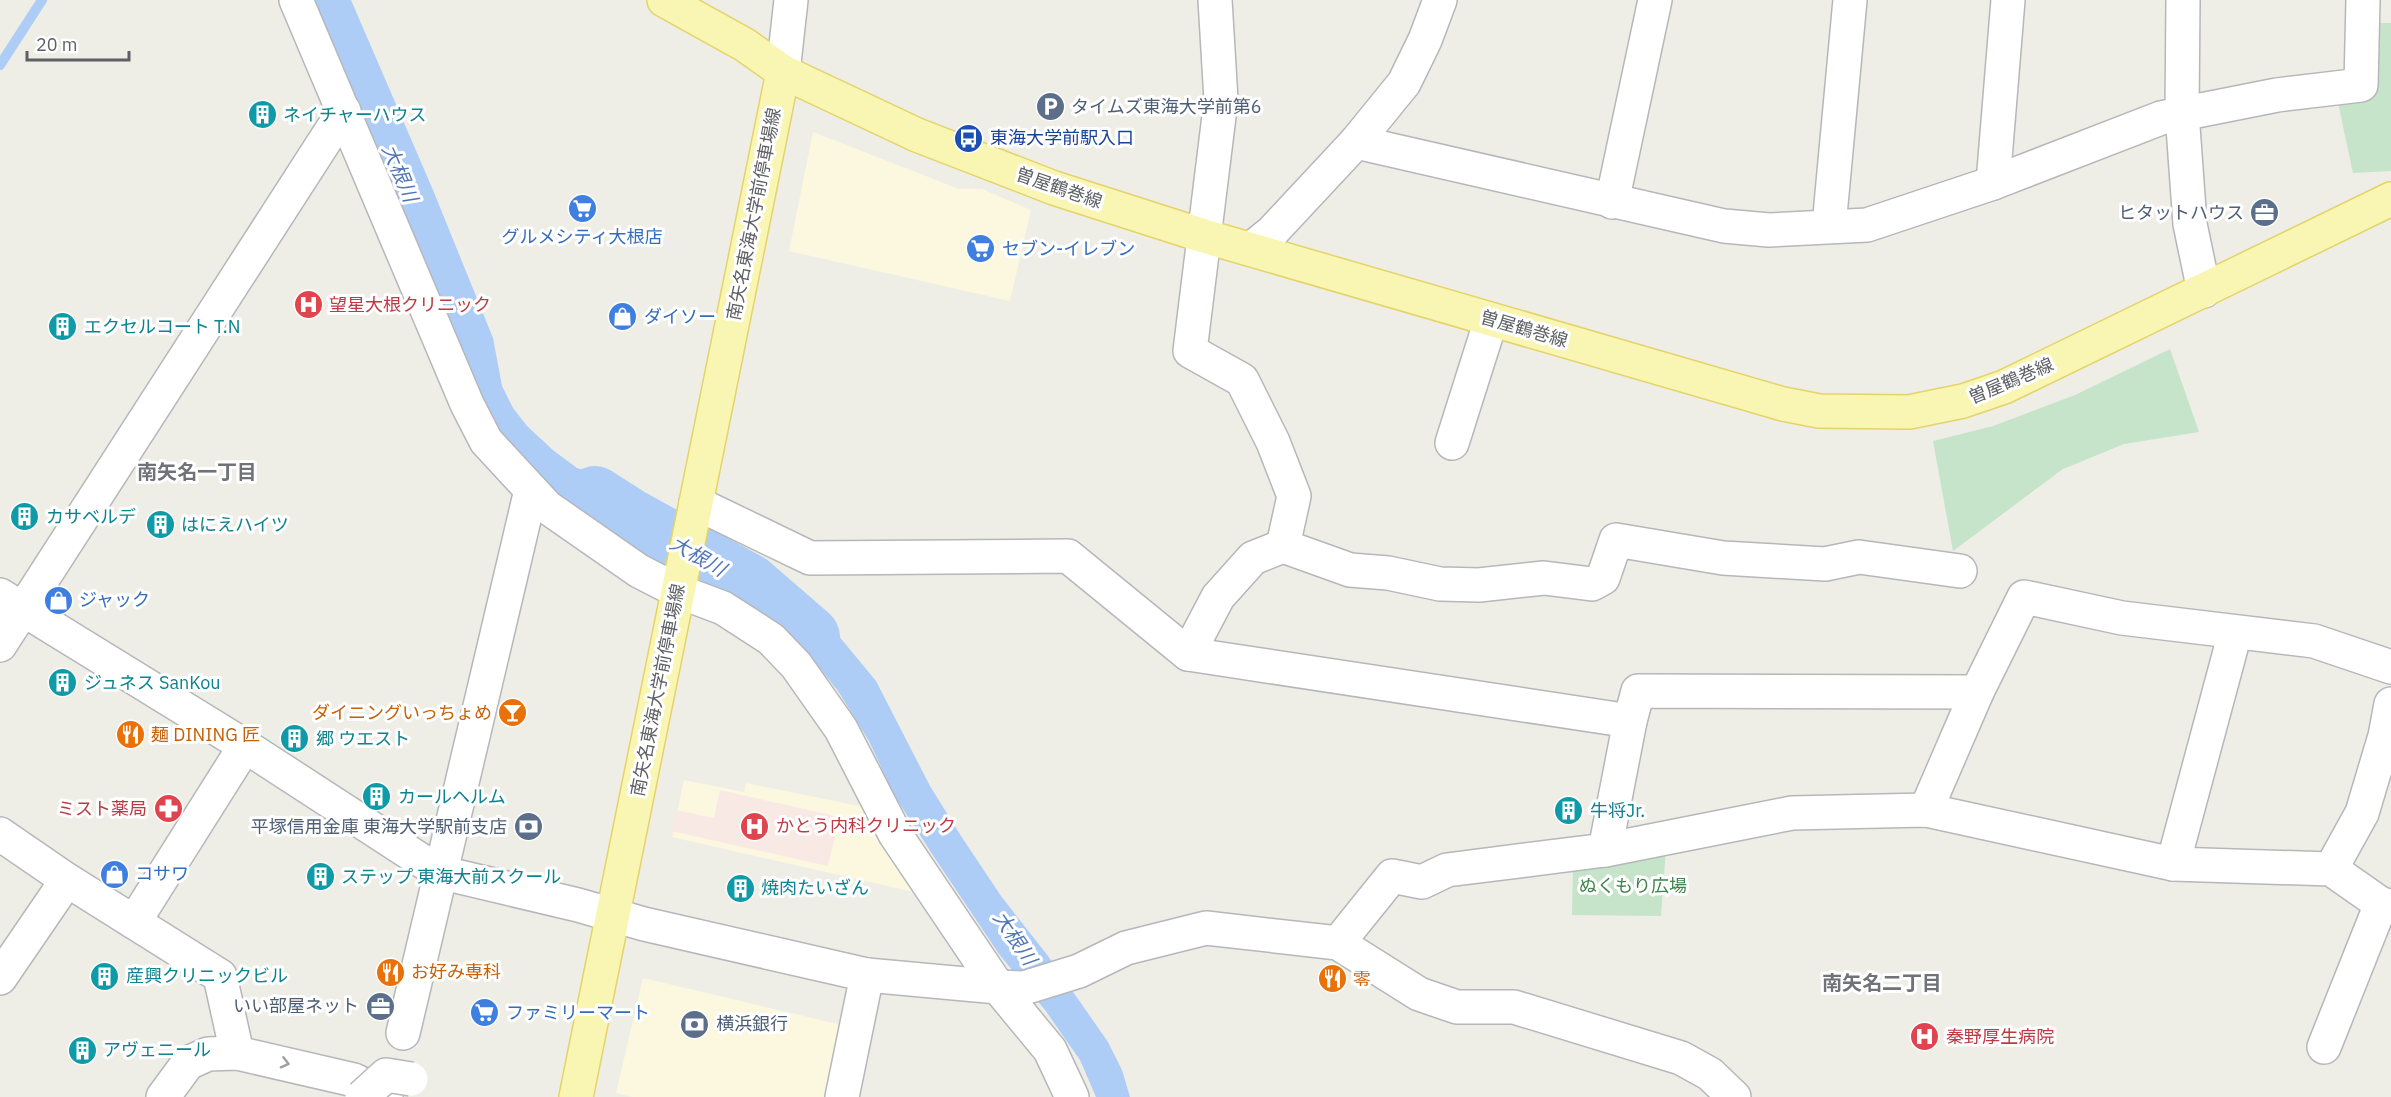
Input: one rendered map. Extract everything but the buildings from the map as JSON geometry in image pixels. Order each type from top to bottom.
[{"type":"main road","name":"曽屋鶴巻線","points":[[664,0],[745,45],[783,72],[917,135],[1054,188],[1204,236],[1491,320],[1783,404],[1819,411],[1909,412],[1963,401],[2004,387],[2391,199]]},
{"type":"main road","name":"南矢名東海大学前停車場線","points":[[576,1097],[783,72]]},
{"type":"street","points":[[296,0],[467,404],[486,441],[547,507],[639,571],[723,608],[771,639],[796,665],[841,729],[895,834],[1011,987],[1050,1050],[1072,1097]]},
{"type":"street","points":[[783,72],[791,0]]},
{"type":"street","points":[[1215,0],[1221,100],[1190,351],[1242,380],[1273,442],[1293,496],[1283,546]]},
{"type":"street","points":[[1251,249],[1272,232],[1356,142],[1404,83],[1425,40],[1440,0]]},
{"type":"street","points":[[1612,202],[1655,0]]},
{"type":"street","points":[[1829,226],[1850,0]]},
{"type":"street","points":[[1993,183],[2008,0]]},
{"type":"street","points":[[2183,0],[2182,113],[2190,224],[2204,291]]},
{"type":"street","points":[[1356,142],[1724,226],[1769,230],[1867,225],[1993,183],[2161,118],[2277,95],[2361,85],[2363,0]]},
{"type":"street","points":[[0,645],[12,602],[344,111]]},
{"type":"street","points":[[1452,443],[1491,320]]},
{"type":"street","points":[[403,1032],[531,490]]},
{"type":"street","points":[[694,509],[810,558],[1068,556],[1188,654],[1630,721]]},
{"type":"street","points":[[1188,654],[1218,597],[1253,558],[1283,546],[1350,570],[1388,573],[1449,584],[1479,585],[1544,578],[1592,584],[1603,578],[1616,540],[1723,558],[1825,564],[1859,557],[1960,571]]},
{"type":"street","points":[[1926,810],[1977,692],[2024,597],[2122,618],[2314,641],[2391,667]]},
{"type":"street","points":[[12,602],[245,746],[439,872],[867,975],[1011,987],[1078,971],[1126,948],[1206,928],[1338,943],[1419,994],[1456,1007],[1514,1007],[1681,1058],[1710,1074],[1734,1097]]},
{"type":"street","points":[[2173,864],[2235,633]]},
{"type":"street","points":[[1605,850],[1638,691],[1977,692]]},
{"type":"street","points":[[2331,869],[2362,813],[2385,736],[2391,704]]},
{"type":"street","points":[[134,922],[245,746]]},
{"type":"street","points":[[1338,943],[1392,876],[1422,882],[1447,870],[1605,850],[1792,813],[1926,810],[2173,864],[2331,869],[2386,905],[2324,1047]]},
{"type":"street","points":[[0,834],[67,880],[220,976],[237,1053]]},
{"type":"street","points":[[0,978],[67,880]]},
{"type":"street","points":[[842,1097],[867,975]]},
{"type":"street","points":[[163,1097],[188,1062],[208,1054],[237,1053],[354,1080],[393,1078]]},
{"type":"street","points":[[362,1097],[393,1078]]},
{"type":"shaded area","points":[[813,132],[959,189],[982,189],[1031,210],[1010,301],[789,251]]},
{"type":"shaded area","points":[[684,780],[744,792],[746,783],[864,807],[914,892],[672,837]]},
{"type":"shaded area","name":"かとう内科クリニック","points":[[720,790],[840,817],[828,866],[671,831],[676,810],[714,818]]},
{"type":"shaded area","points":[[643,978],[846,1026],[830,1097],[632,1097],[616,1093]]},
{"type":"green space","points":[[2377,23],[2391,23],[2391,171],[2353,173],[2337,98]]},
{"type":"green space","points":[[2170,349],[2199,432],[2124,444],[2063,469],[1953,551],[1933,441],[1993,426],[2075,395]]},
{"type":"green space","name":"ぬくもり広場","points":[[1666,848],[1661,916],[1572,915],[1573,865]]},
{"type":"water","points":[[312,0],[351,0],[433,190],[493,338],[502,386],[513,408],[527,426],[577,468],[606,477],[637,499],[766,566],[787,579],[814,606],[876,681],[930,786],[961,836],[1001,896],[1048,956],[1108,1042],[1122,1070],[1130,1097],[1096,1097],[1080,1060],[1045,1010],[999,954],[894,795],[869,741],[838,691],[800,644],[773,618],[746,600],[749,591],[732,566],[675,542],[638,535],[622,528],[580,501],[562,501],[525,465],[492,419],[457,343]]},
{"type":"pier","points":[[652,503],[732,544],[727,567],[674,544],[645,539]]},
{"type":"waterway","points":[[0,65],[42,0]]},
{"type":"waterway","name":"大根川","points":[[595,497],[631,520],[749,585],[809,637]]},
{"type":"place","name":"タイムズ東海大学前第6","points":[[1050,107]]},
{"type":"place","name":"ネイチャーハウス","points":[[262,115]]},
{"type":"place","name":"東海大学前駅入口","points":[[969,138]]},
{"type":"place","name":"グルメシティ大根店","points":[[582,208]]},
{"type":"place","name":"ヒタットハウス","points":[[2265,213]]},
{"type":"place","name":"セブン-イレブン","points":[[981,249]]},
{"type":"place","name":"望星大根クリニック","points":[[308,305]]},
{"type":"place","name":"ダイソー","points":[[623,317]]},
{"type":"place","name":"エクセルコート T.N","points":[[63,327]]},
{"type":"place","name":"カサベルデ","points":[[25,517]]},
{"type":"place","name":"はにえハイツ","points":[[160,525]]},
{"type":"place","name":"ジャック","points":[[58,600]]},
{"type":"place","name":"ジュネス SanKou","points":[[63,683]]},
{"type":"place","name":"ダイニングいっちょめ","points":[[513,713]]},
{"type":"place","name":"麺 DINING 匠","points":[[130,735]]},
{"type":"place","name":"郷 ウエスト","points":[[295,739]]},
{"type":"place","name":"カールヘルム","points":[[377,797]]},
{"type":"place","name":"ミスト薬局","points":[[168,809]]},
{"type":"place","name":"牛将Jr.","points":[[1569,811]]},
{"type":"place","name":"かとう内科クリニック","points":[[755,826]]},
{"type":"place","name":"平塚信用金庫 東海大学駅前支店","points":[[528,827]]},
{"type":"place","name":"コサワ","points":[[114,874]]},
{"type":"place","name":"ステップ 東海大前スクール","points":[[320,877]]},
{"type":"place","name":"焼肉たいざん","points":[[740,888]]},
{"type":"place","name":"お好み専科","points":[[390,972]]},
{"type":"place","name":"産興クリニックビル","points":[[105,976]]},
{"type":"place","name":"零","points":[[1332,979]]},
{"type":"place","name":"いい部屋ネット","points":[[380,1006]]},
{"type":"place","name":"ファミリーマート","points":[[485,1013]]},
{"type":"place","name":"横浜銀行","points":[[695,1024]]},
{"type":"place","name":"秦野厚生病院","points":[[1925,1037]]},
{"type":"place","name":"アヴェニール","points":[[82,1050]]},
{"type":"district","name":"南矢名一丁目","points":[[197,472]]},
{"type":"district","name":"南矢名二丁目","points":[[1882,983]]}]
